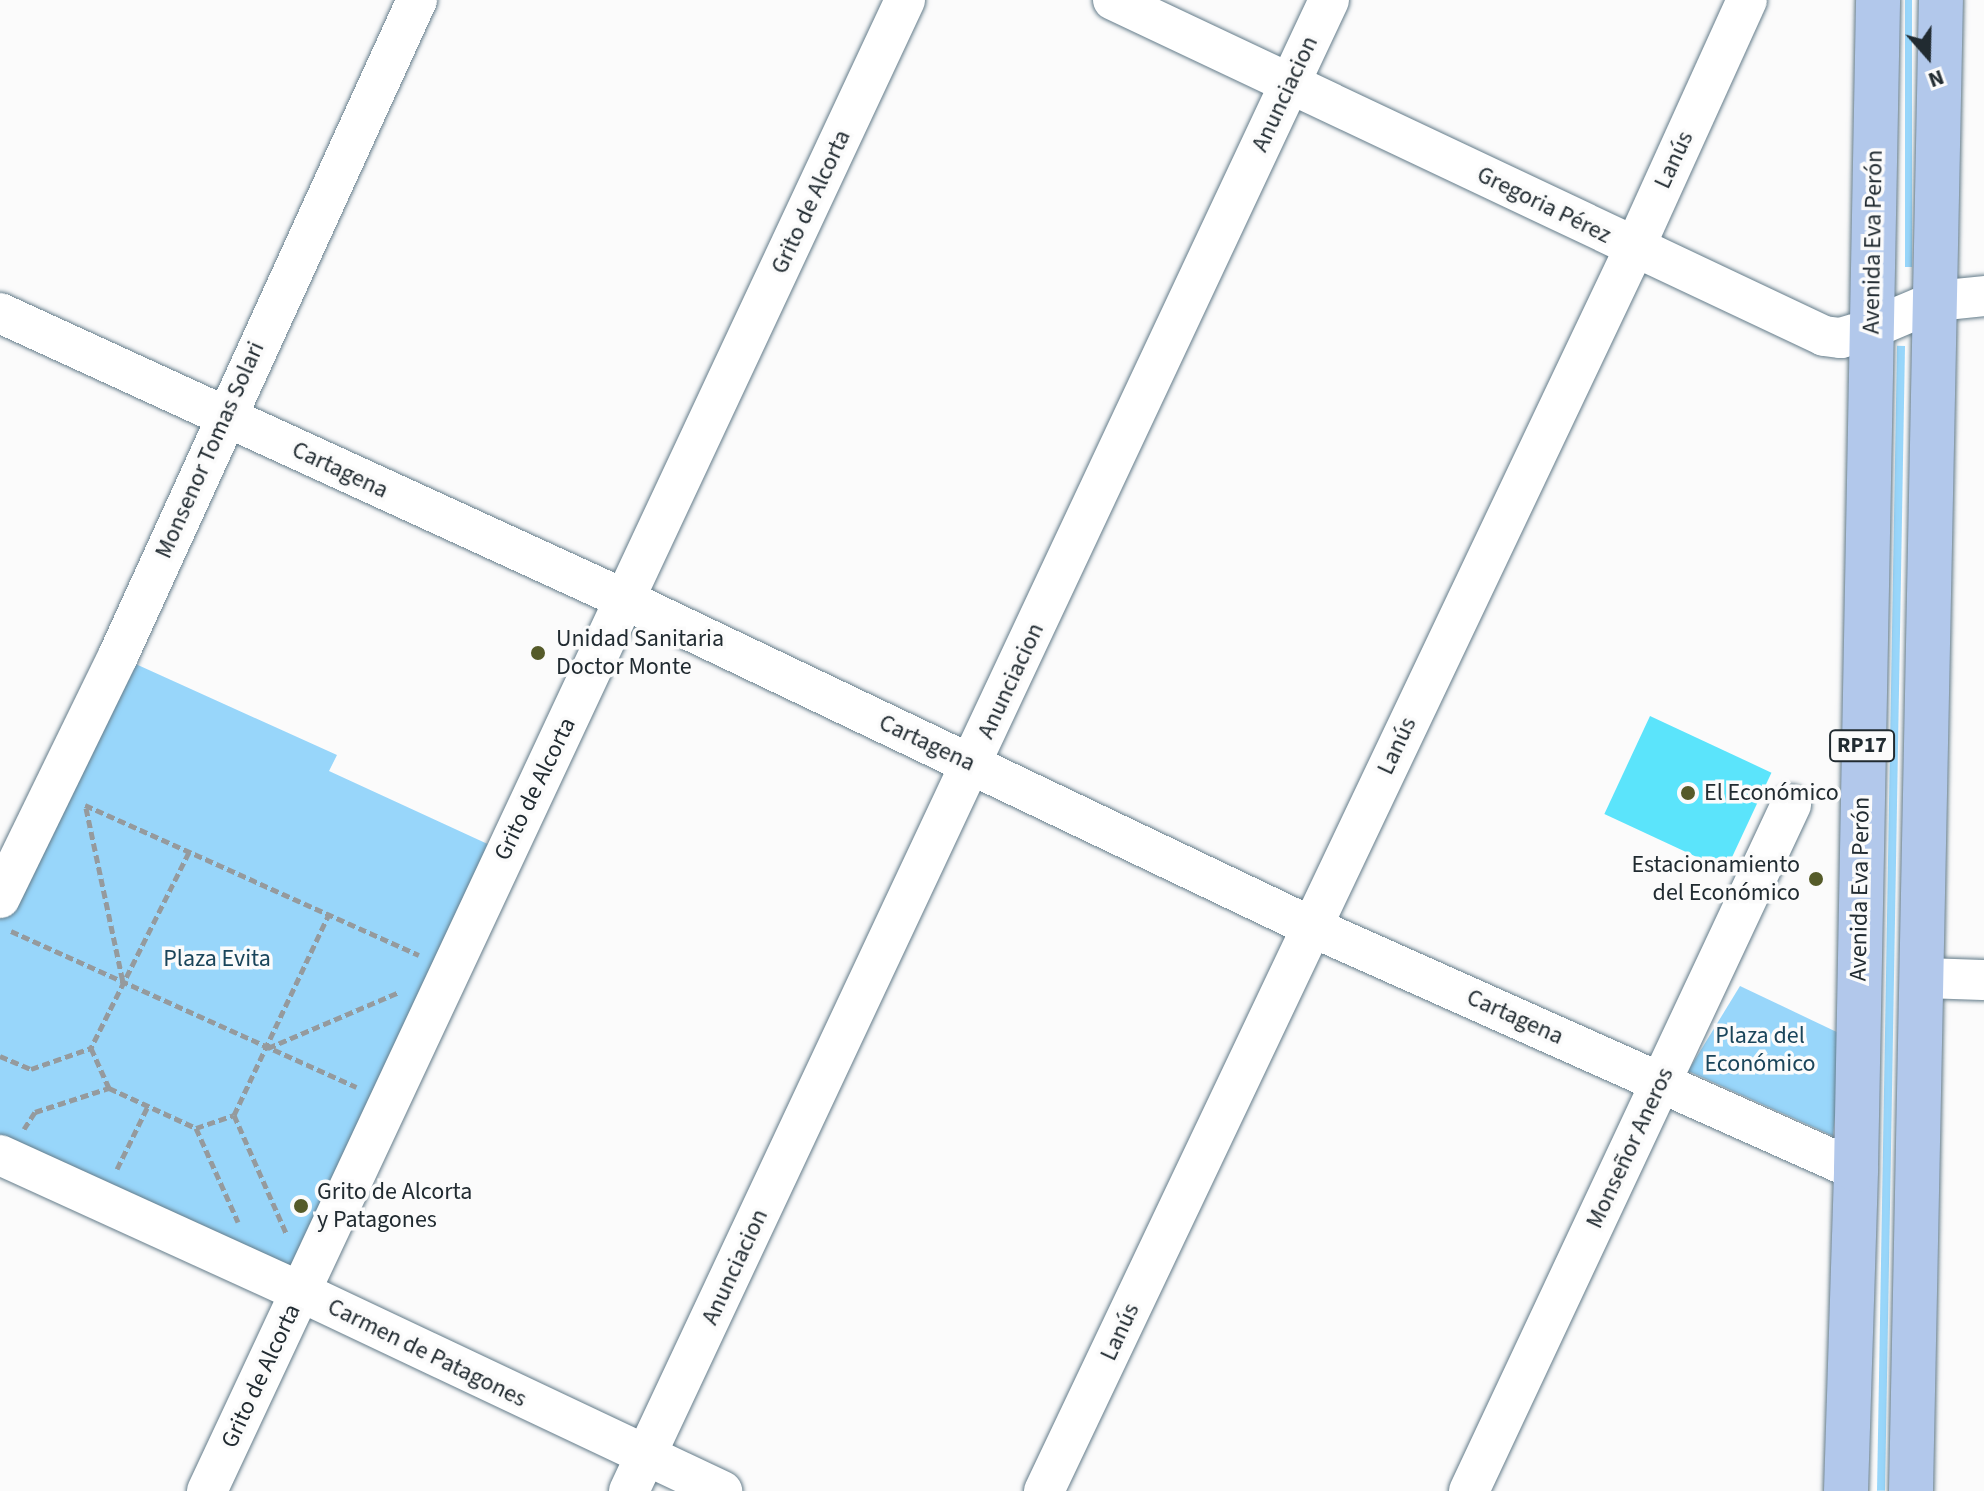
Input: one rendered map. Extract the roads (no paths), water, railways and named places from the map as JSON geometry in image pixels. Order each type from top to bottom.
[{"type":"main road","name":"Avenida Eva Perón","points":[[1846,1491],[1856,1170],[1878,0]]},
{"type":"main road","name":"RP17","points":[[1911,1491],[1924,978],[1941,0]]},
{"type":"street","name":"Monsenor Tomas Solari","points":[[0,898],[68,800],[118,656],[224,417],[417,0]]},
{"type":"street","name":"Grito de Alcorta","points":[[207,1491],[905,0]]},
{"type":"street","name":"Gregoria Pérez","points":[[1113,0],[1634,249],[1824,336],[1841,338],[1870,329],[1936,301],[1984,296]]},
{"type":"street","name":"Anunciacion","points":[[637,1474],[1329,0]]},
{"type":"street","name":"Lanús","points":[[1044,1491],[1634,249],[1747,0]]},
{"type":"street","name":"Cartagena","points":[[0,313],[626,600],[1312,927],[1856,1170]]},
{"type":"street","name":"Monseñor Aneros","points":[[1469,1491],[1791,805]]},
{"type":"street","points":[[1924,978],[1984,980]]},
{"type":"street","name":"Carmen de Patagones","points":[[2,1157],[261,1274],[304,1286],[637,1474],[722,1491]]},
{"type":"place","name":"Unidad Sanitaria Doctor Monte","points":[[538,653]]},
{"type":"place","name":"El Económico","points":[[1688,793]]},
{"type":"place","name":"Estacionamiento del Económico","points":[[1816,879]]},
{"type":"place","name":"Grito de Alcorta y Patagones","points":[[301,1206]]},
{"type":"park label","name":"Plaza Evita","points":[[217,959]]},
{"type":"park label","name":"Plaza del Económico","points":[[1760,1050]]}]
